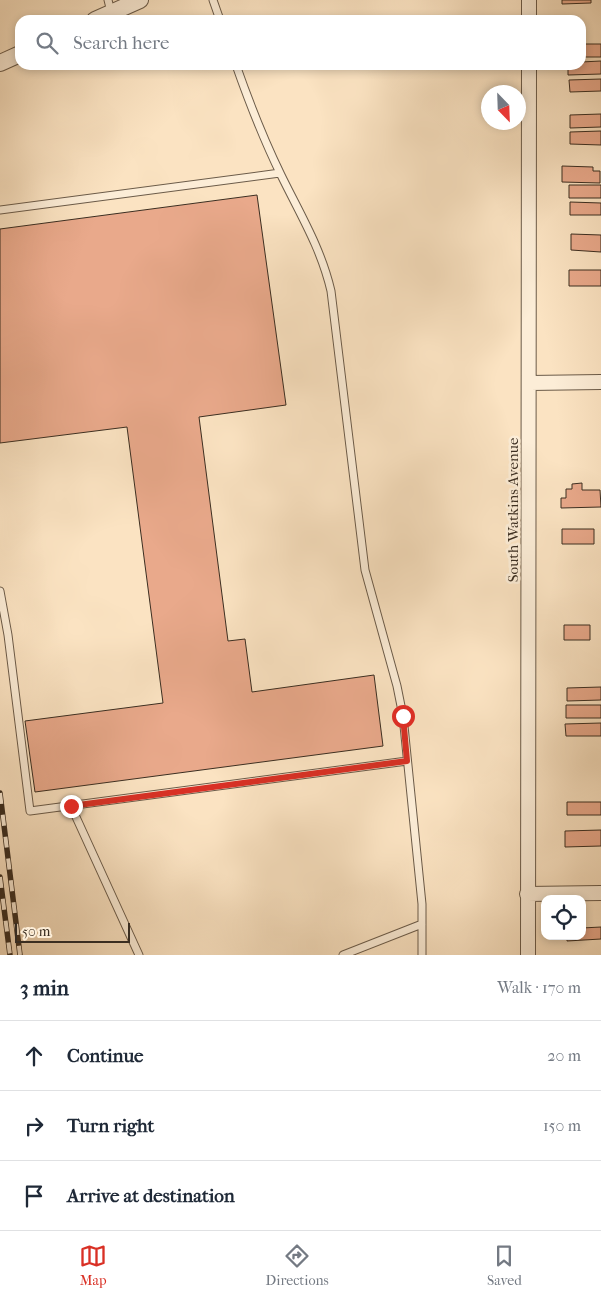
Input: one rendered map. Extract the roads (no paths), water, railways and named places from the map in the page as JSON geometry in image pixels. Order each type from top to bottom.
[{"type":"street","points":[[100,15],[110,6],[140,0]]},
{"type":"street","points":[[529,0],[529,15]]},
{"type":"street","points":[[0,63],[15,56]]},
{"type":"street","name":"South Watkins Avenue","points":[[528,955],[529,70]]},
{"type":"street","points":[[530,382],[601,382]]},
{"type":"street","points":[[527,894],[601,893]]},
{"type":"lane","points":[[213,0],[218,15]]},
{"type":"lane","points":[[238,70],[280,174],[318,247],[326,268],[365,570],[398,686],[403,716],[422,904],[422,955]]},
{"type":"lane","points":[[0,210],[280,174]]},
{"type":"lane","points":[[0,591],[8,636],[30,811],[407,761]]},
{"type":"lane","points":[[71,806],[139,955]]},
{"type":"lane","points":[[343,955],[422,924]]},
{"type":"railway","points":[[0,793],[20,955]]},
{"type":"railway","points":[[0,877],[10,955]]}]
